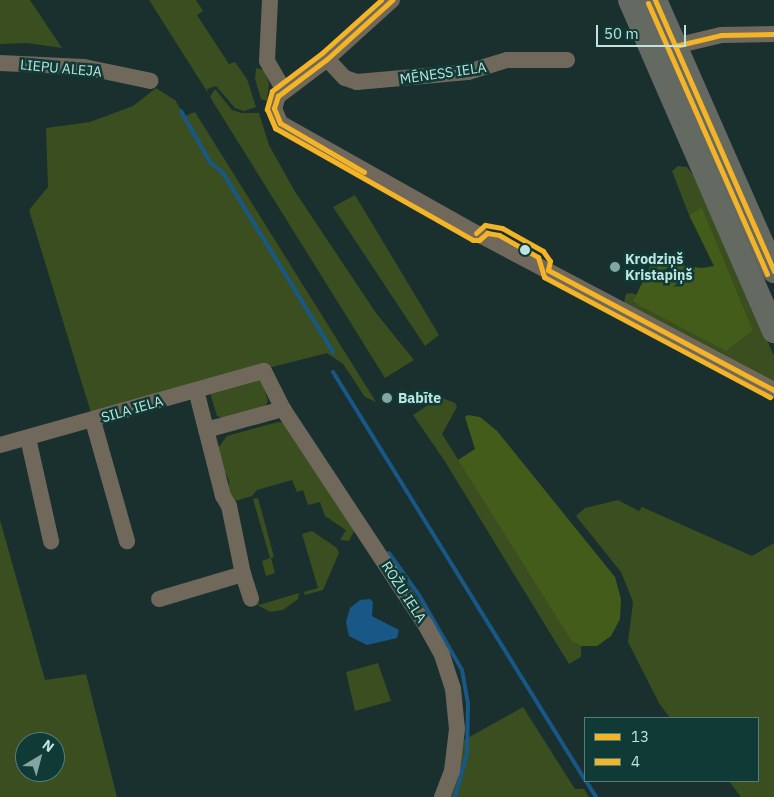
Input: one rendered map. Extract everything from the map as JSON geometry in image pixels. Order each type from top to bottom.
[{"type":"highway","points":[[630,0],[774,331]]},
{"type":"highway","points":[[655,0],[774,271]]},
{"type":"street","points":[[270,0],[266,61],[284,91]]},
{"type":"street","points":[[392,0],[327,59],[284,91],[274,108],[274,117],[290,130],[769,388]]},
{"type":"street","points":[[676,46],[720,35],[774,34]]},
{"type":"street","name":"MĒNESS IELA","points":[[327,59],[345,78],[357,82],[468,72],[507,60],[567,60]]},
{"type":"street","name":"LIEPU ALEJA","points":[[0,63],[84,67],[151,81]]},
{"type":"street","name":"SILA IELA","points":[[0,445],[92,421],[264,371]]},
{"type":"street","name":"ROŽU IELA","points":[[264,371],[283,409],[425,624],[442,655],[453,689],[457,730],[452,771],[442,797]]},
{"type":"street","points":[[196,390],[222,496],[229,506],[243,574],[252,600]]},
{"type":"street","points":[[206,430],[283,409]]},
{"type":"street","points":[[92,421],[127,541]]},
{"type":"street","points":[[28,438],[51,541]]},
{"type":"street","points":[[159,599],[243,574]]},
{"type":"green space","points":[[0,0],[30,0],[62,48],[27,43],[0,44]]},
{"type":"green space","points":[[149,0],[196,0],[203,11],[197,15],[229,64],[235,62],[247,79],[256,107],[244,111],[235,108],[216,86],[207,89],[208,93]]},
{"type":"green space","points":[[256,68],[264,70],[269,83],[267,101],[261,99],[255,79]]},
{"type":"green space","points":[[156,88],[175,100],[185,116],[195,112],[376,402],[365,397],[343,364],[327,353],[91,413],[29,210],[48,187],[46,128],[90,122],[133,106]]},
{"type":"green space","points":[[215,89],[232,110],[242,113],[259,113],[269,145],[294,190],[376,313],[414,360],[385,378],[210,97]]},
{"type":"green space","points":[[678,166],[687,167],[693,175],[741,279],[774,356],[774,382],[624,303],[626,294],[632,293],[637,295],[633,303],[753,330],[702,207],[689,215],[672,171]]},
{"type":"green space","points":[[355,195],[439,335],[425,346],[333,207]]},
{"type":"green space","points":[[702,207],[753,330],[726,351],[633,302],[652,262],[702,268],[714,266],[689,215]]},
{"type":"green space","points":[[261,378],[268,401],[264,408],[225,419],[217,416],[210,393]]},
{"type":"green space","points":[[440,397],[455,403],[457,407],[442,434],[571,639],[581,646],[581,657],[569,664],[444,460],[413,415]]},
{"type":"green space","points":[[468,415],[480,417],[497,431],[615,577],[621,599],[620,619],[611,636],[597,646],[581,646],[571,640],[458,460],[475,449],[465,417]]},
{"type":"green space","points":[[278,422],[285,423],[354,531],[349,541],[340,540],[346,530],[325,516],[320,502],[308,505],[303,490],[297,492],[292,480],[257,490],[252,496],[235,501],[229,491],[229,480],[215,452],[227,436]]},
{"type":"green space","points":[[258,498],[274,557],[271,558],[275,573],[266,576],[262,561],[270,558],[253,499]]},
{"type":"green space","points":[[618,500],[639,511],[642,507],[752,556],[774,543],[774,797],[741,797],[730,782],[759,782],[759,717],[669,717],[659,703],[628,642],[633,602],[621,572],[576,516],[585,508]]},
{"type":"green space","points":[[0,520],[45,680],[86,674],[117,797],[0,797]]},
{"type":"green space","points":[[312,531],[337,548],[339,553],[323,590],[305,595],[304,592],[318,588],[302,534]]},
{"type":"green space","points":[[299,593],[298,599],[283,610],[270,612],[256,604],[257,598],[259,605]]},
{"type":"green space","points":[[378,663],[391,701],[355,711],[346,672]]},
{"type":"green space","points":[[523,707],[575,789],[584,789],[589,797],[449,797],[464,740]]},
{"type":"water","points":[[370,599],[373,602],[372,616],[399,630],[397,638],[367,645],[349,636],[346,622],[350,608],[360,600]]},
{"type":"waterway","points":[[181,111],[210,162],[223,173],[333,352]]},
{"type":"waterway","points":[[333,372],[584,778]]},
{"type":"waterway","points":[[389,553],[419,595],[462,670],[468,704],[467,753],[455,797]]},
{"type":"waterway","points":[[587,782],[596,797]]},
{"type":"transit line","name":"4","points":[[381,0],[322,53],[272,91],[267,109],[275,128],[473,240],[479,240],[487,233],[499,235],[538,257],[544,277],[770,397]]},
{"type":"transit line","name":"13","points":[[364,172],[280,123],[274,108],[278,96],[327,59],[392,0]]},
{"type":"transit line","name":"13","points":[[655,0],[774,271]]},
{"type":"transit line","name":"4","points":[[648,3],[767,274]]},
{"type":"transit line","name":"13","points":[[675,46],[721,35],[774,34]]},
{"type":"transit line","name":"13","points":[[476,233],[485,225],[502,228],[543,251],[550,261],[548,270],[774,390]]},
{"type":"place","name":"Krodziņš Kristapiņš","points":[[615,267]]},
{"type":"place","name":"Babīte","points":[[387,398]]}]
